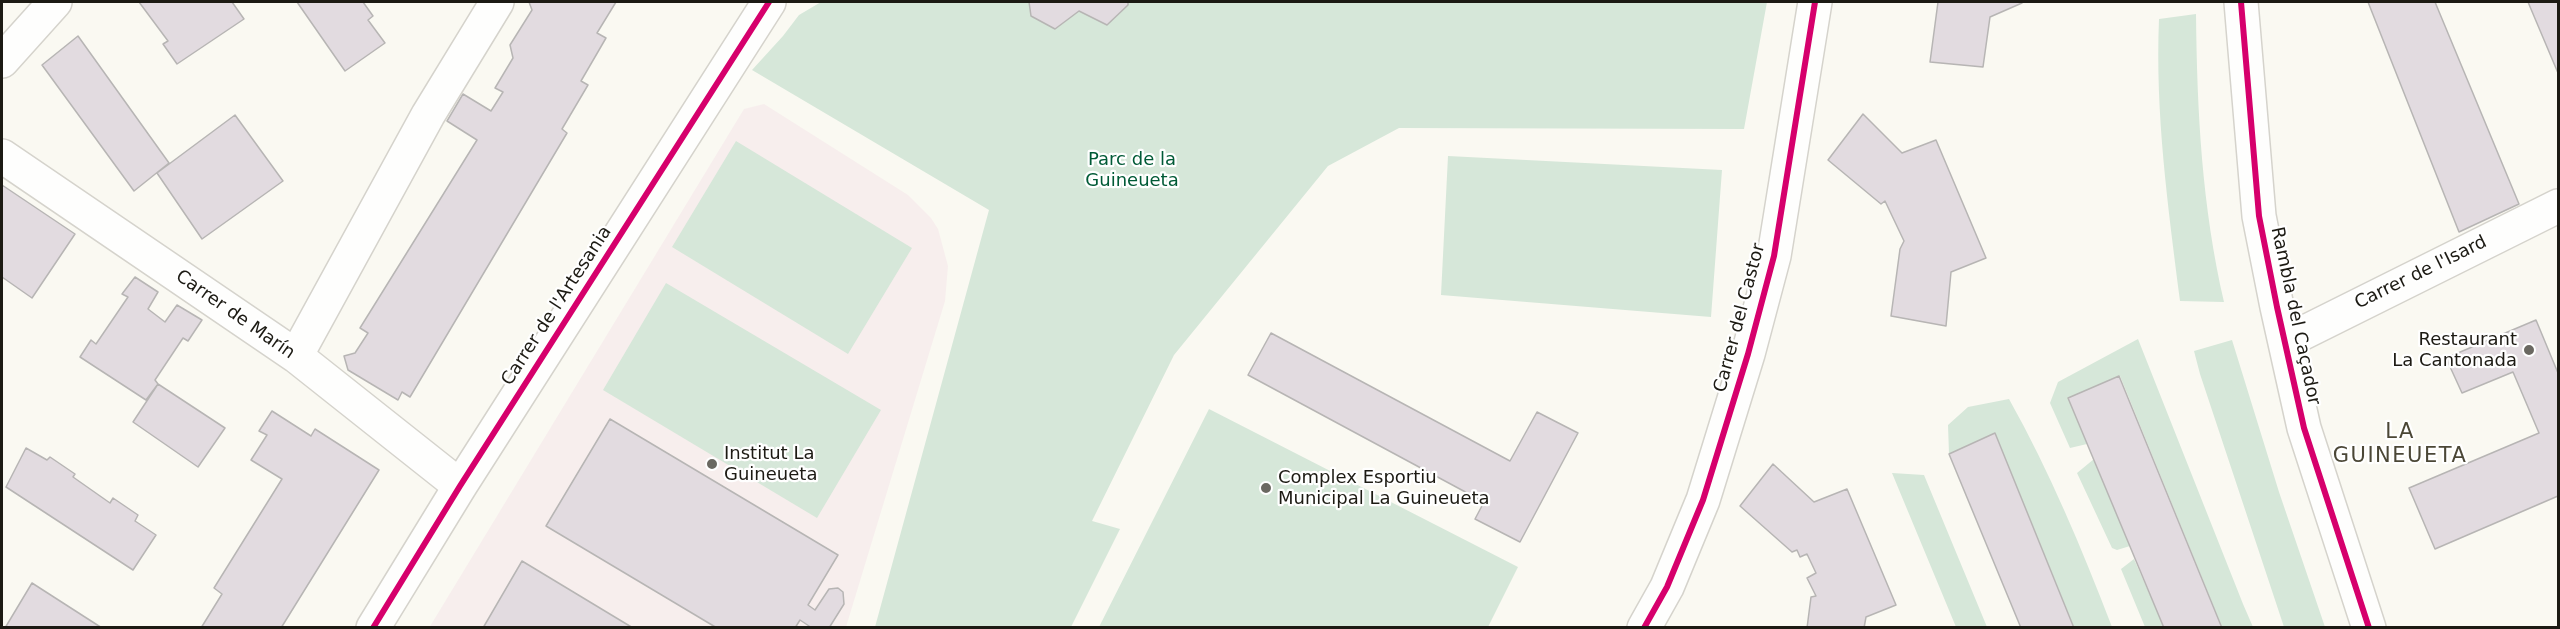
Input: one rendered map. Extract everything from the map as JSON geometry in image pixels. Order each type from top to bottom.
[{"type":"street","points":[[2,61],[55,2]]},
{"type":"street","points":[[296,356],[428,115],[497,2]]},
{"type":"street","name":"Carrer de l'Artesania","points":[[373,627],[460,486],[769,2]]},
{"type":"street","name":"Carrer del Castor","points":[[1644,627],[1667,587],[1703,500],[1748,354],[1774,256],[1815,2]]},
{"type":"street","name":"Rambla del Caçador","points":[[2241,2],[2259,216],[2304,428],[2369,627]]},
{"type":"street","name":"Carrer de Marín","points":[[2,156],[296,356],[460,486]]},
{"type":"street","name":"Carrer de l'Isard","points":[[2285,342],[2559,206]]},
{"type":"shaded area","name":"Institut La Guineueta","points":[[764,104],[908,195],[931,218],[938,229],[948,266],[945,301],[846,627],[429,628],[744,109]]},
{"type":"green space","name":"Parc de la Guineueta","points":[[821,2],[1029,2],[1031,16],[1055,29],[1079,11],[1107,25],[1128,5],[1128,2],[1767,2],[1744,129],[1399,128],[1328,166],[1174,355],[1092,521],[1120,529],[1071,627],[875,627],[989,210],[752,70],[799,15]]},
{"type":"green space","points":[[2196,14],[2202,159],[2210,231],[2224,302],[2180,301],[2164,160],[2159,90],[2159,19]]},
{"type":"green space","points":[[736,141],[912,248],[848,354],[672,247]]},
{"type":"green space","points":[[1448,156],[1722,170],[1711,317],[1441,295]]},
{"type":"green space","points":[[666,283],[881,410],[817,518],[603,390]]},
{"type":"green space","points":[[2138,339],[2253,627],[2222,627],[2120,376],[2068,398],[2087,444],[2070,448],[2050,403],[2058,382]]},
{"type":"green space","points":[[2232,340],[2279,492],[2325,627],[2284,627],[2200,374],[2194,351]]},
{"type":"green space","points":[[2009,399],[2065,511],[2112,627],[2074,627],[1995,433],[1949,454],[1948,425],[1968,407]]},
{"type":"green space","name":"Complex Esportiu Municipal La Guineueta","points":[[1209,409],[1518,567],[1488,627],[1099,627]]},
{"type":"green space","points":[[2094,459],[2130,546],[2117,550],[2112,548],[2077,473]]},
{"type":"green space","points":[[1892,473],[1924,475],[1987,627],[1956,627]]},
{"type":"green space","points":[[2134,559],[2164,627],[2145,627],[2121,569]]},
{"type":"building","points":[[139,2],[232,2],[244,19],[177,64],[163,44],[168,41]]},
{"type":"building","points":[[297,2],[363,2],[373,16],[368,20],[385,43],[345,71]]},
{"type":"building","points":[[529,2],[616,2],[597,33],[606,38],[581,81],[588,85],[562,129],[567,133],[410,397],[402,392],[398,400],[348,370],[344,356],[355,353],[368,333],[360,328],[477,140],[447,121],[463,94],[491,111],[503,92],[495,88],[513,58],[510,45],[532,10]]},
{"type":"building","points":[[1029,2],[1128,2],[1128,5],[1107,25],[1079,11],[1055,29],[1031,16]]},
{"type":"building","points":[[1938,2],[2022,3],[1990,17],[1983,67],[1930,62]]},
{"type":"building","points":[[2368,2],[2435,2],[2519,204],[2459,232]]},
{"type":"building","points":[[2528,2],[2558,2],[2558,73]]},
{"type":"building","points":[[78,36],[169,163],[134,191],[42,65]]},
{"type":"building","points":[[1863,114],[1902,153],[1936,140],[1986,258],[1951,272],[1946,326],[1891,316],[1900,249],[1904,241],[1885,201],[1881,204],[1828,160]]},
{"type":"building","points":[[235,115],[283,181],[202,239],[157,173]]},
{"type":"building","points":[[2,185],[75,234],[32,298],[2,277]]},
{"type":"building","points":[[135,277],[158,292],[148,309],[165,322],[177,305],[202,320],[188,341],[183,338],[155,380],[158,384],[146,400],[80,357],[91,340],[96,344],[128,297],[122,294]]},
{"type":"building","points":[[2536,320],[2558,373],[2558,496],[2435,549],[2409,488],[2539,433],[2513,372],[2462,393],[2446,358]]},
{"type":"building","points":[[1271,333],[1510,461],[1537,412],[1578,433],[1520,542],[1475,519],[1484,502],[1248,375]]},
{"type":"building","points":[[2119,376],[2222,628],[2164,628],[2068,398]]},
{"type":"building","points":[[158,384],[225,428],[198,467],[133,422]]},
{"type":"building","points":[[272,411],[311,436],[315,429],[379,470],[281,628],[201,628],[222,594],[214,588],[282,479],[251,460],[267,435],[259,431]]},
{"type":"building","points":[[610,419],[838,555],[808,605],[815,610],[829,589],[838,588],[843,592],[844,604],[829,628],[812,628],[800,620],[795,628],[717,628],[546,526]]},
{"type":"building","points":[[1995,433],[2074,628],[2021,628],[1949,454]]},
{"type":"building","points":[[26,448],[47,460],[50,457],[75,474],[73,477],[110,503],[113,498],[138,515],[135,521],[156,535],[133,570],[6,487]]},
{"type":"building","points":[[1773,464],[1814,502],[1847,489],[1896,605],[1866,617],[1864,628],[1807,628],[1811,597],[1816,596],[1807,578],[1816,573],[1807,554],[1800,557],[1797,550],[1792,552],[1740,506]]},
{"type":"building","points":[[522,561],[633,628],[483,628]]},
{"type":"building","points":[[32,583],[102,628],[5,628]]},
{"type":"cycle path","points":[[373,628],[460,486],[769,2]]},
{"type":"cycle path","points":[[1644,628],[1667,587],[1703,500],[1748,354],[1774,256],[1815,2]]},
{"type":"cycle path","points":[[2241,2],[2259,216],[2277,307],[2304,428],[2369,628]]},
{"type":"place","name":"Restaurant La Cantonada","points":[[2529,350]]},
{"type":"place","name":"Institut La Guineueta","points":[[712,464]]},
{"type":"place","name":"Complex Esportiu Municipal La Guineueta","points":[[1266,488]]},
{"type":"district","name":"LA GUINEUETA","points":[[2400,445]]}]
